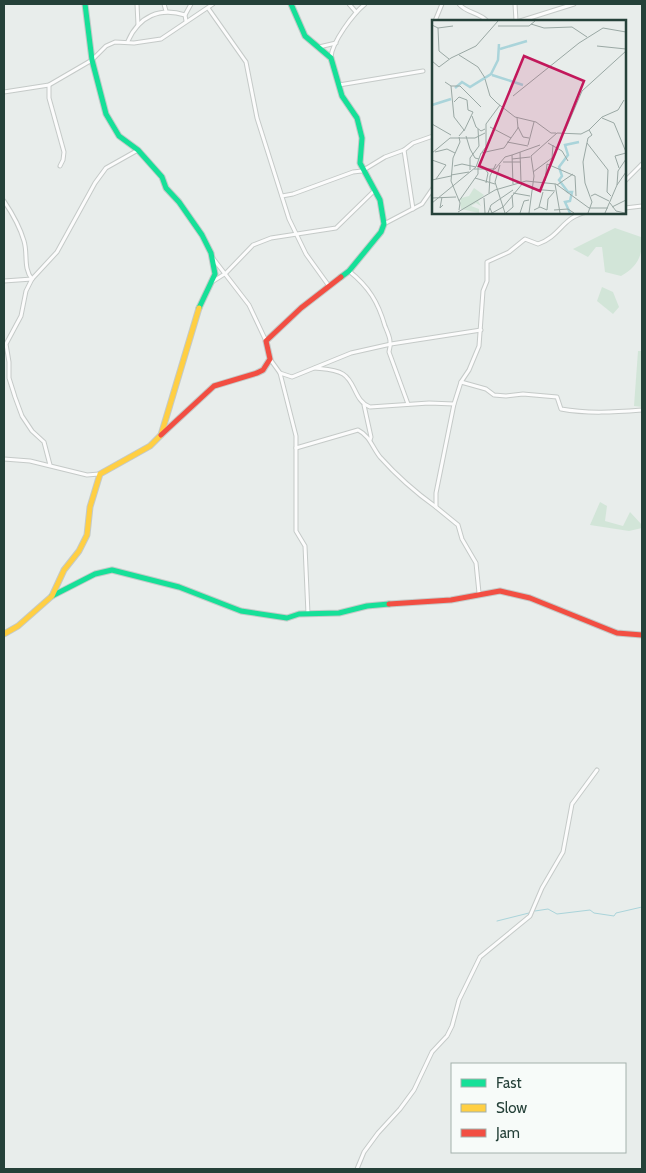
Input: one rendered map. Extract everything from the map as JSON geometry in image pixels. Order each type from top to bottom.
[{"type":"street","points":[[85,4],[92,60],[104,108],[114,129],[125,142],[138,150],[162,177],[166,188],[179,202],[202,235],[212,257],[215,274],[196,316],[185,361],[174,388],[162,435]]},
{"type":"street","points":[[138,4],[138,26]]},
{"type":"street","points":[[164,4],[166,11]]},
{"type":"street","points":[[186,21],[185,15],[190,4]]},
{"type":"street","points":[[4,92],[49,85],[92,60],[106,46],[115,42],[128,41],[134,43],[161,39],[213,4]]},
{"type":"street","points":[[291,4],[308,42],[319,47],[331,58]]},
{"type":"street","points":[[349,4],[356,12]]},
{"type":"street","points":[[266,341],[301,308],[320,296],[329,286],[349,271],[376,238],[384,224],[384,213],[376,190],[362,170],[360,163],[362,138],[357,118],[342,96],[331,58],[331,52],[337,42],[356,12],[365,4]]},
{"type":"street","points":[[435,20],[442,4]]},
{"type":"street","points":[[459,4],[463,9],[476,13],[486,20]]},
{"type":"street","points":[[515,4],[516,20]]},
{"type":"street","points":[[523,20],[574,4]]},
{"type":"street","points":[[208,8],[246,62],[257,118],[295,235],[329,286]]},
{"type":"street","points":[[128,41],[138,26],[151,16],[166,11],[185,15]]},
{"type":"street","points":[[319,47],[337,42]]},
{"type":"street","points":[[338,85],[423,70]]},
{"type":"street","points":[[49,85],[49,98],[64,152],[60,166]]},
{"type":"street","points":[[282,196],[362,170],[385,157],[404,150],[413,143],[432,137]]},
{"type":"street","points":[[50,465],[44,442],[32,431],[22,416],[9,378],[6,344],[21,316],[26,291],[32,279],[57,252],[95,183],[106,168],[118,159],[138,150]]},
{"type":"street","points":[[404,150],[413,209]]},
{"type":"street","points":[[626,180],[642,164]]},
{"type":"street","points":[[212,282],[226,273],[253,245],[271,238],[336,228],[376,190]]},
{"type":"street","points":[[384,224],[422,204],[432,191]]},
{"type":"street","points":[[4,201],[21,230],[25,243],[27,272],[32,279]]},
{"type":"street","points":[[626,208],[642,206]]},
{"type":"street","points":[[436,507],[436,493],[454,404],[461,382],[469,370],[479,346],[483,291],[487,281],[487,262],[509,252],[525,239],[538,244],[546,241],[556,235],[565,222],[576,214]]},
{"type":"street","points":[[212,257],[249,305],[266,341],[270,359],[280,373],[296,436],[296,531],[306,546],[308,614]]},
{"type":"street","points":[[349,271],[364,283],[373,295],[382,314],[392,344],[389,352],[408,404]]},
{"type":"street","points":[[4,281],[32,279]]},
{"type":"street","points":[[280,373],[292,377],[351,353],[392,344],[481,330]]},
{"type":"street","points":[[4,459],[50,465],[66,472],[87,475],[100,474],[150,446],[214,386],[257,373],[267,365],[270,359]]},
{"type":"street","points":[[314,368],[343,374],[351,383],[354,392],[364,404],[370,407],[408,404],[454,404]]},
{"type":"street","points":[[461,382],[486,389],[494,395],[523,394],[557,397],[561,409],[572,411],[590,413],[642,410]]},
{"type":"street","points":[[364,404],[370,440]]},
{"type":"street","points":[[296,448],[358,430],[366,434],[379,455],[410,487],[458,525],[462,539],[476,563],[479,593]]},
{"type":"street","points":[[52,596],[64,570],[79,551],[87,535],[90,507],[100,474]]},
{"type":"street","points":[[4,634],[18,626],[52,596],[95,574],[112,570],[179,586],[241,611],[287,618],[299,614],[339,613],[367,606],[451,600],[479,593],[500,591],[530,598],[617,633],[642,635]]},
{"type":"street","points":[[357,1169],[364,1152],[414,1090],[432,1052],[447,1036],[452,1026],[459,1000],[480,957],[530,916],[542,888],[563,852],[572,804],[597,770]]},
{"type":"green space","points":[[615,228],[641,237],[642,243],[638,260],[631,269],[621,276],[605,272],[602,247],[596,247],[588,257],[573,249]]},
{"type":"green space","points":[[602,287],[613,292],[619,307],[613,314],[597,301]]},
{"type":"green space","points":[[638,351],[642,351],[642,407],[634,406]]},
{"type":"green space","points":[[600,502],[607,506],[605,521],[623,526],[630,512],[642,525],[642,528],[629,531],[590,525]]},
{"type":"waterway","points":[[535,911],[548,909],[557,914],[590,910],[594,913],[614,916],[616,913],[642,907]]},
{"type":"waterway","points":[[497,921],[529,913]]},
{"type":"traffic: fast","points":[[85,4],[92,60],[106,114],[119,136],[138,150],[162,177],[166,188],[179,202],[202,235],[211,253],[215,274],[199,308]]},
{"type":"traffic: fast","points":[[291,4],[305,36],[331,58],[342,96],[357,118],[362,138],[360,163],[380,200],[384,224],[381,232],[349,271],[341,277]]},
{"type":"traffic: fast","points":[[52,596],[95,574],[112,570],[179,587],[241,611],[287,618],[299,614],[339,613],[367,606],[389,604]]},
{"type":"traffic: slow","points":[[4,634],[18,626],[52,596],[64,570],[79,551],[87,535],[90,507],[100,474],[150,446],[161,435],[199,308]]},
{"type":"traffic: jam","points":[[161,435],[214,386],[263,370],[270,359],[266,341],[301,308],[341,277]]},
{"type":"traffic: jam","points":[[389,604],[451,600],[500,591],[530,598],[617,633],[642,635]]}]
